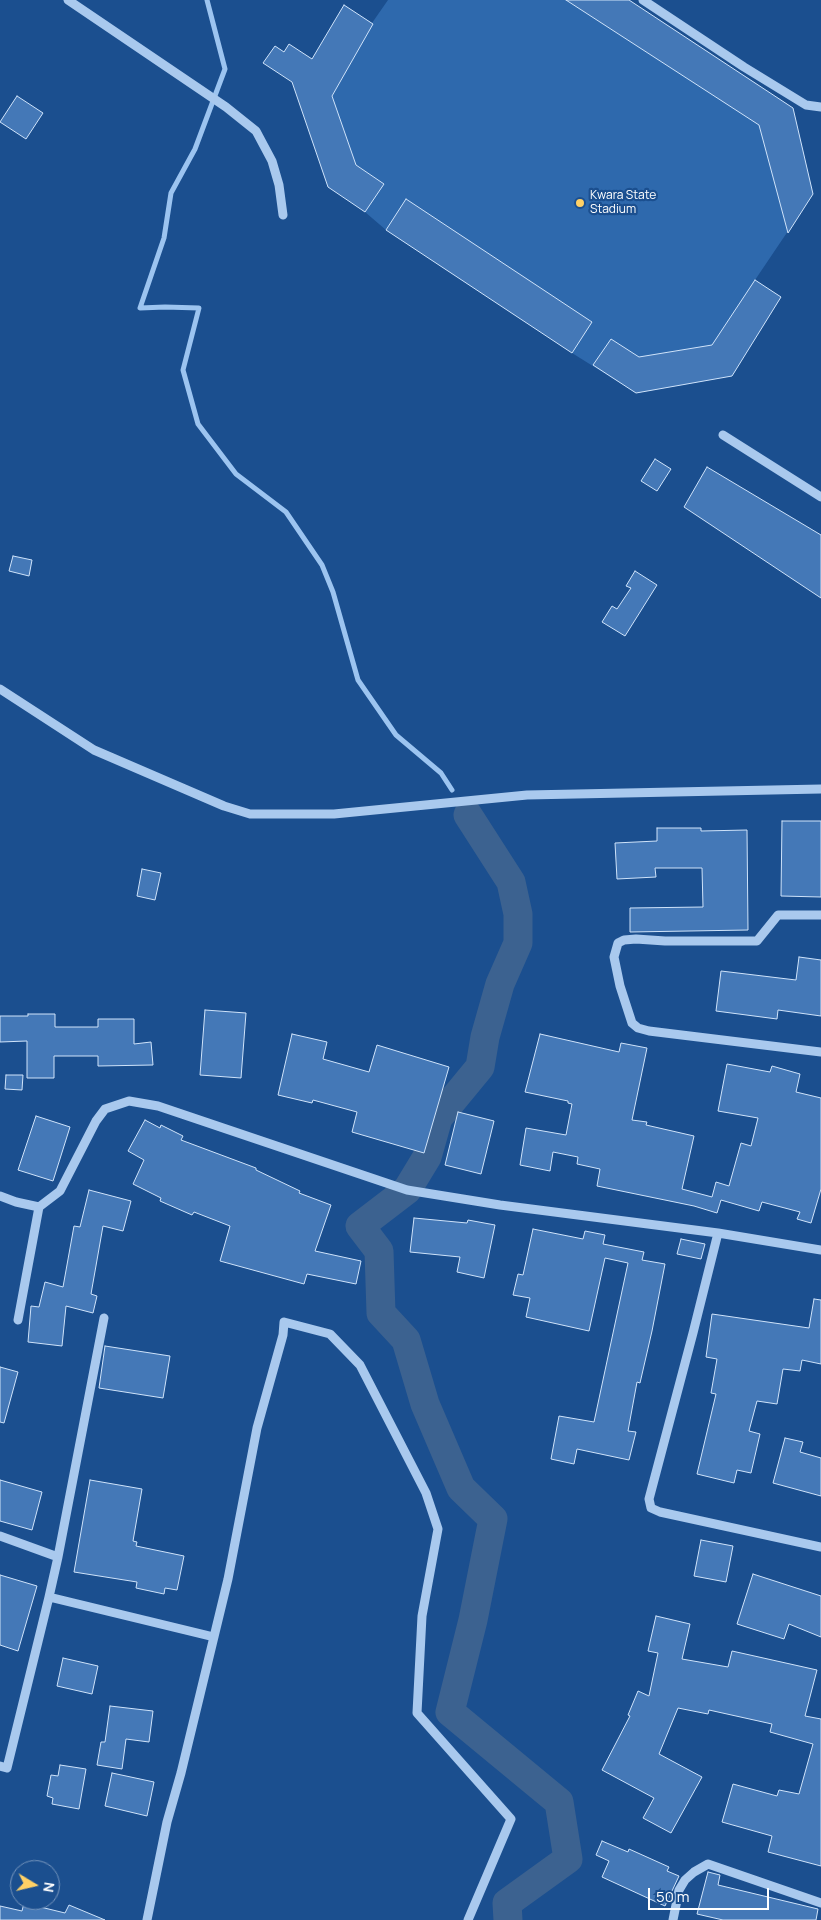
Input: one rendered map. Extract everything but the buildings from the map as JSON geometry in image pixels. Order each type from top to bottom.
[{"type":"street","points":[[68,0],[226,107],[256,131],[272,161],[279,185],[283,215]]},
{"type":"street","points":[[643,0],[744,67],[806,105],[821,107]]},
{"type":"street","points":[[723,435],[821,497]]},
{"type":"street","points":[[0,689],[94,750],[224,806],[250,814],[334,814],[527,795],[821,789]]},
{"type":"street","points":[[821,915],[778,915],[757,941],[624,940],[618,943],[614,957],[620,986],[632,1022],[638,1028],[649,1031],[821,1052]]},
{"type":"street","points":[[18,1320],[39,1207],[60,1191],[96,1121],[105,1109],[128,1101],[158,1106],[407,1190],[425,1194],[718,1233],[821,1250]]},
{"type":"street","points":[[0,1196],[39,1207]]},
{"type":"street","points":[[718,1233],[649,1499],[651,1508],[660,1512],[821,1547]]},
{"type":"street","points":[[0,1766],[7,1768],[58,1557],[104,1318]]},
{"type":"street","points":[[147,1920],[167,1822],[181,1773],[228,1579],[257,1428],[283,1335],[284,1322],[330,1334],[360,1365],[426,1493],[438,1529],[422,1616],[417,1713],[511,1819],[468,1920]]},
{"type":"street","points":[[0,1536],[58,1557]]},
{"type":"street","points":[[48,1597],[214,1637]]},
{"type":"street","points":[[673,1920],[679,1890],[682,1885],[694,1872],[708,1864],[821,1903]]},
{"type":"shaded area","name":"Kwara State Stadium","points":[[388,0],[629,0],[793,108],[813,194],[755,280],[781,297],[732,376],[636,393],[386,230],[365,212],[328,187],[295,90],[344,5],[372,23]]},
{"type":"waterway","points":[[207,0],[225,69],[195,149],[171,193],[164,238],[140,308],[199,308],[183,370],[198,424],[236,474],[286,512],[322,565],[333,592],[358,680],[396,735],[441,773],[452,790]]},
{"type":"waterway","points":[[468,815],[511,882],[518,914],[518,943],[500,984],[485,1037],[480,1067],[438,1118],[427,1157],[407,1190],[360,1226],[379,1251],[381,1313],[406,1340],[425,1404],[461,1488],[493,1519],[473,1620],[450,1712],[559,1802],[568,1859],[507,1903],[508,1920]]},
{"type":"place","name":"Kwara State Stadium","points":[[580,203]]}]
